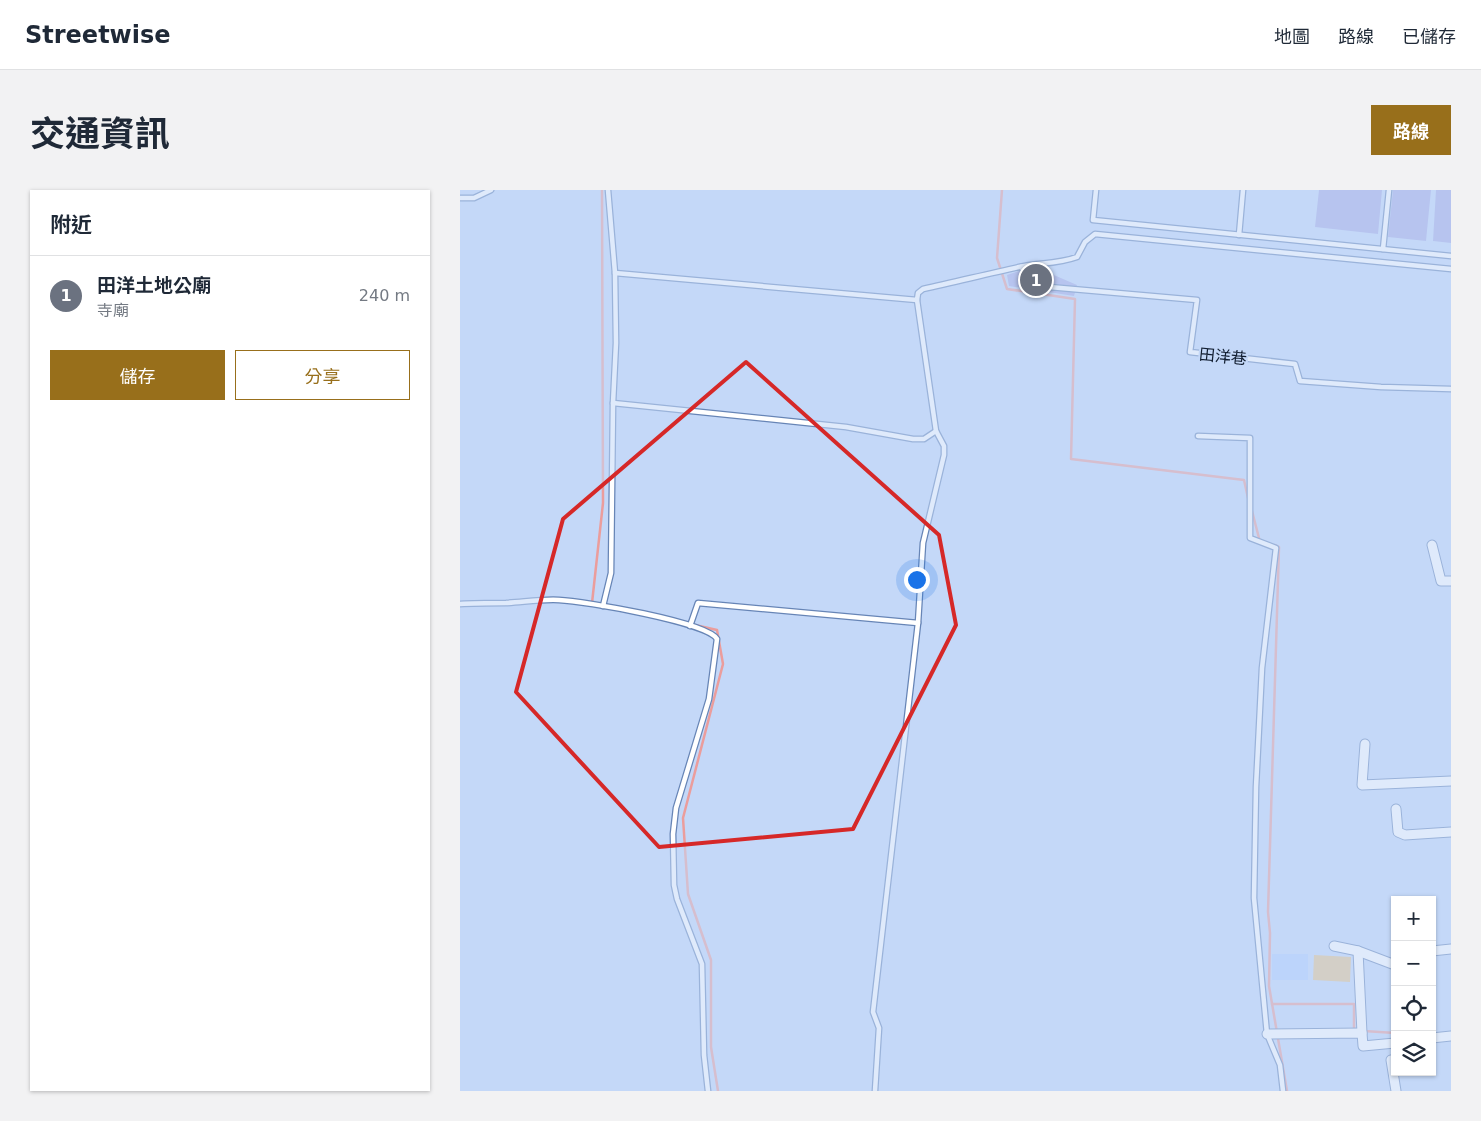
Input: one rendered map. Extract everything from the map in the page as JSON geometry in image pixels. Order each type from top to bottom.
[{"type":"street","points":[[1432,545],[1441,581],[1451,581]]},
{"type":"street","points":[[1365,744],[1362,785],[1451,781]]},
{"type":"street","points":[[1396,809],[1398,832],[1405,835],[1451,832]]},
{"type":"street","points":[[1334,946],[1358,951],[1391,964]]},
{"type":"street","points":[[1436,951],[1451,949]]},
{"type":"street","points":[[1358,951],[1363,1046],[1391,1043]]},
{"type":"street","points":[[1267,1034],[1362,1032]]},
{"type":"street","points":[[1436,1038],[1451,1036]]},
{"type":"street","points":[[1394,1076],[1396,1091]]},
{"type":"lane","points":[[460,198],[474,198],[491,190]]},
{"type":"lane","points":[[603,606],[611,574],[613,403],[616,343],[615,273],[608,190]]},
{"type":"lane","points":[[1096,190],[1093,220],[1451,256]]},
{"type":"lane","points":[[1239,235],[1243,190]]},
{"type":"lane","points":[[1383,249],[1389,190]]},
{"type":"lane","points":[[875,1091],[879,1028],[873,1012],[918,623],[923,543],[944,454],[944,446],[936,430],[917,300],[918,293],[923,289],[1021,267],[1066,261],[1077,257],[1085,242],[1095,234],[1451,269]]},
{"type":"lane","name":"田洋巷","points":[[1021,267],[1038,286],[1198,300],[1190,352],[1295,364],[1300,381],[1381,387],[1451,389]]},
{"type":"lane","points":[[615,273],[917,300]]},
{"type":"lane","points":[[613,403],[846,427],[913,439],[924,439],[936,430]]},
{"type":"lane","points":[[1198,436],[1250,438],[1250,538],[1276,548],[1262,668],[1256,787],[1254,898],[1267,1034],[1280,1064],[1283,1091]]},
{"type":"lane","points":[[460,604],[560,600],[641,613],[714,634],[718,643],[709,699],[676,808],[674,834],[674,885],[677,899],[702,964],[704,1055],[708,1091]]},
{"type":"lane","points":[[690,626],[698,603],[918,623]]},
{"type":"highlighted area","points":[[746,362],[939,535],[956,625],[853,829],[659,847],[516,692],[563,519]]},
{"type":"shaded area","points":[[1272,954],[1308,954],[1308,980],[1272,980]]},
{"type":"shaded area","points":[[1314,955],[1351,957],[1350,982],[1313,980]]},
{"type":"building","points":[[1319,190],[1382,190],[1378,234],[1315,227]]},
{"type":"building","points":[[1393,190],[1431,190],[1426,241],[1388,237]]},
{"type":"building","points":[[1436,190],[1451,190],[1451,243],[1433,241]]},
{"type":"building","points":[[1033,266],[1077,285],[1074,296],[1009,286],[1007,275]]},
{"type":"waterway","points":[[592,603],[603,503],[602,190]]},
{"type":"waterway","points":[[1002,190],[997,258],[1007,289],[1075,299],[1071,459],[1244,480],[1248,498]]},
{"type":"waterway","points":[[1252,511],[1260,542]]},
{"type":"waterway","points":[[1275,545],[1279,547],[1268,912],[1270,933],[1269,986],[1287,1091]]},
{"type":"waterway","points":[[695,625],[717,630],[723,664],[683,818],[688,894],[711,960],[711,1047],[718,1091]]},
{"type":"waterway","points":[[1272,1004],[1354,1004],[1354,1030]]},
{"type":"waterway","points":[[1364,1031],[1391,1033]]},
{"type":"place","name":"田洋土地公廟","points":[[1036,280]]}]
